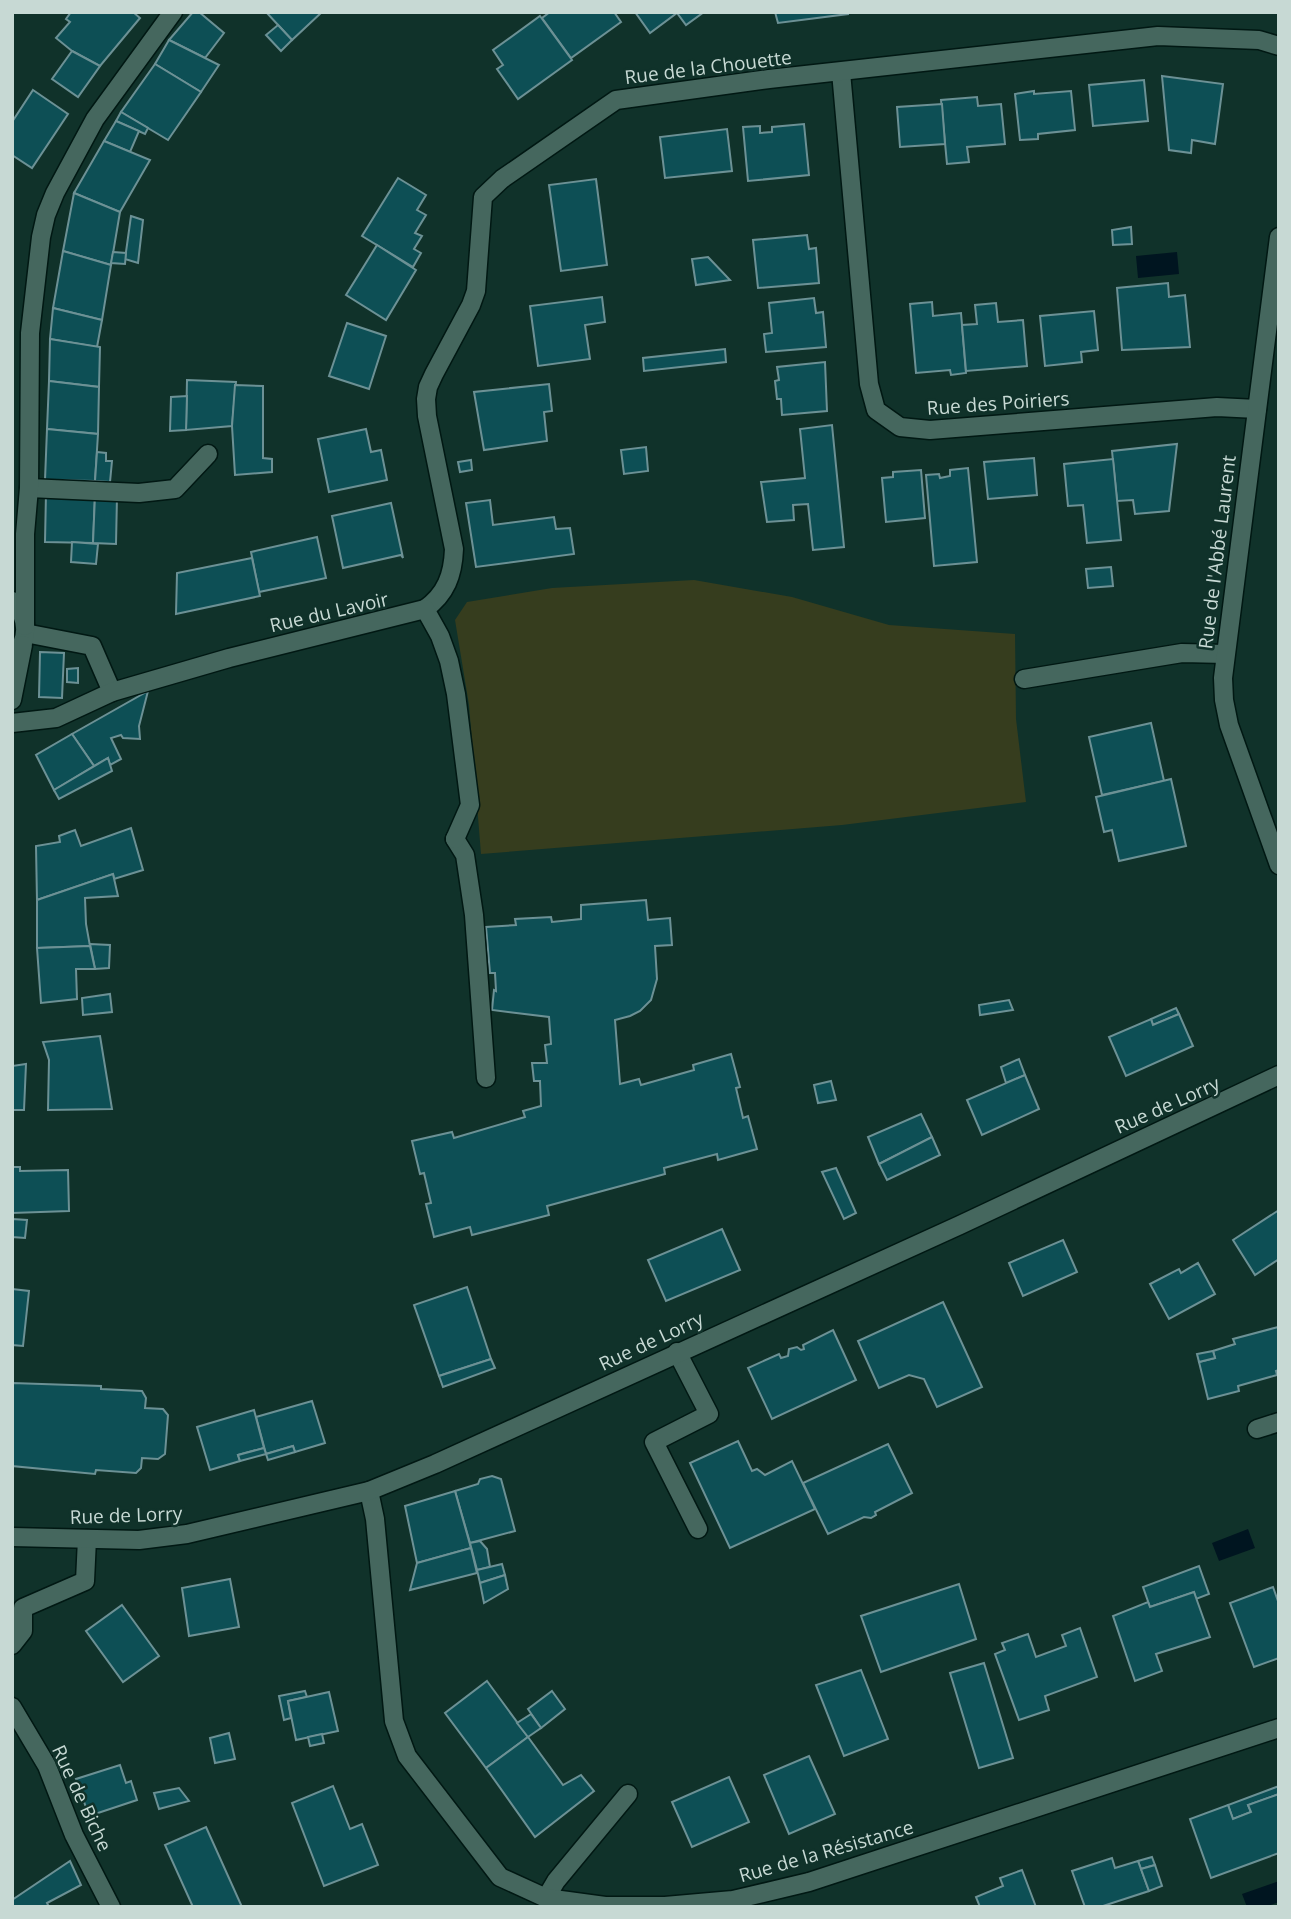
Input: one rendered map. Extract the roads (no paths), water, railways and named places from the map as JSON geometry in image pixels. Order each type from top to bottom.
[{"type":"street","points":[[21,640],[24,534],[29,488],[30,333],[46,215],[95,119],[173,12]]},
{"type":"street","name":"Rue de la Chouette","points":[[425,609],[438,600],[447,585],[453,569],[454,550],[427,416],[428,387],[476,291],[483,197],[488,190],[616,100],[769,79],[1158,36],[1259,40],[1279,46]]},
{"type":"street","name":"Rue des Poiriers","points":[[841,72],[869,384],[876,410],[900,427],[930,430],[1217,407],[1257,408]]},
{"type":"street","name":"Rue de l'Abbé Laurent","points":[[1279,237],[1225,654],[1223,700],[1279,865]]},
{"type":"street","points":[[29,488],[139,493],[175,489],[208,454]]},
{"type":"street","points":[[12,562],[24,534]]},
{"type":"street","points":[[12,601],[23,614],[12,700]]},
{"type":"street","points":[[425,609],[444,648],[456,694],[470,805],[455,839],[466,855],[474,915],[486,1077]]},
{"type":"street","name":"Rue du Lavoir","points":[[12,723],[56,718],[112,692],[229,658],[425,609]]},
{"type":"street","points":[[21,640],[92,646],[112,692]]},
{"type":"street","points":[[1024,679],[1182,653],[1225,654]]},
{"type":"street","name":"Rue de Lorry","points":[[12,1537],[139,1539],[187,1534],[369,1491],[435,1464],[960,1225],[1279,1075]]},
{"type":"street","points":[[677,1352],[709,1415],[654,1442],[698,1528]]},
{"type":"street","points":[[1257,1429],[1279,1422]]},
{"type":"street","name":"Rue de la Résistance","points":[[369,1491],[375,1519],[394,1721],[407,1756],[500,1877],[545,1902],[666,1906],[733,1900],[809,1882],[1279,1728]]},
{"type":"street","points":[[12,1645],[23,1631],[23,1608],[85,1581],[87,1539]]},
{"type":"street","name":"Rue de Biche","points":[[12,1707],[47,1766],[75,1835],[111,1907]]},
{"type":"street","points":[[545,1902],[628,1794]]},
{"type":"water","points":[[1177,252],[1179,274],[1138,278],[1136,256]]},
{"type":"water","points":[[1248,1529],[1255,1548],[1219,1561],[1212,1543]]},
{"type":"water","points":[[1279,1881],[1279,1902],[1265,1907],[1247,1907],[1242,1894]]}]
